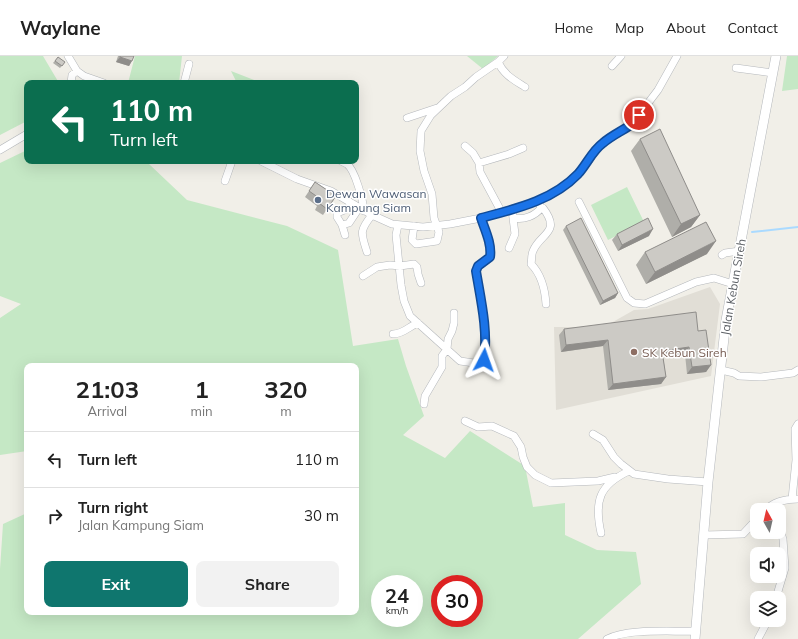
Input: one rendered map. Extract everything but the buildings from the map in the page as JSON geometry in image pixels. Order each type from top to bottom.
[{"type":"street","points":[[68,56],[77,71],[84,76],[95,80]]},
{"type":"street","points":[[414,226],[412,240],[416,244],[437,241],[439,232],[436,226],[430,186],[424,171],[420,151],[421,131],[424,125],[437,108],[450,96],[465,87],[504,56]]},
{"type":"street","points":[[612,66],[621,56]]},
{"type":"street","points":[[514,218],[520,219],[537,213],[540,205],[571,180],[588,162],[594,151],[602,143],[630,125],[649,103],[677,56]]},
{"type":"street","name":"Jalan Kebun Sireh","points":[[696,635],[708,482],[726,320],[776,56]]},
{"type":"street","points":[[498,62],[506,75],[525,87]]},
{"type":"street","points":[[185,80],[189,64]]},
{"type":"street","points":[[736,68],[774,73]]},
{"type":"street","points":[[71,80],[72,75],[77,71]]},
{"type":"street","points":[[407,118],[437,108]]},
{"type":"street","points":[[0,150],[24,136]]},
{"type":"street","points":[[465,146],[473,153],[479,163],[480,172],[502,213]]},
{"type":"street","points":[[479,163],[523,148]]},
{"type":"street","points":[[225,181],[231,164]]},
{"type":"street","points":[[267,164],[297,179],[332,191],[351,204],[392,224],[436,226],[540,205]]},
{"type":"street","points":[[342,225],[349,223],[362,209],[360,189],[347,164]]},
{"type":"street","points":[[579,202],[627,298],[634,303],[645,304],[696,282],[714,278],[733,284]]},
{"type":"street","points":[[344,235],[342,225],[337,217],[337,213],[347,209],[351,204]]},
{"type":"street","points":[[540,205],[549,217],[550,227],[549,231],[533,252],[531,264],[537,269],[541,279],[545,291],[546,304]]},
{"type":"street","points":[[509,248],[515,234],[513,228],[514,218],[512,210]]},
{"type":"street","points":[[367,252],[362,238],[362,229],[372,215]]},
{"type":"street","points":[[398,224],[396,235],[404,301],[410,316],[460,361],[474,363],[482,362],[484,360],[485,347],[485,319],[476,271],[478,266],[490,257],[491,252],[481,218]]},
{"type":"street","points":[[722,255],[725,253],[740,251]]},
{"type":"street","points":[[363,276],[377,267],[414,264],[417,267],[421,283]]},
{"type":"street","points":[[424,404],[428,390],[442,367],[442,356],[447,349],[448,339],[454,323],[454,313]]},
{"type":"street","points":[[393,334],[402,333],[412,325],[418,323]]},
{"type":"street","points":[[721,370],[734,373],[739,376],[761,377],[796,373]]},
{"type":"street","points":[[465,421],[478,427],[492,426],[514,436],[522,447],[523,457],[527,467],[536,475],[551,482],[598,481],[615,477],[628,471]]},
{"type":"street","points":[[779,503],[784,500],[795,499],[795,429],[798,424]]},
{"type":"street","points":[[593,434],[603,440],[614,457],[628,471],[634,474],[668,479],[708,482]]},
{"type":"street","points":[[601,533],[597,510],[605,488],[615,477]]},
{"type":"street","points":[[704,535],[742,534],[750,526]]},
{"type":"street","points":[[778,591],[785,568],[783,539]]},
{"type":"street","points":[[758,639],[764,627]]},
{"type":"street","points":[[607,639],[615,635],[696,635]]},
{"type":"shaded area","name":"SK Kebun Sireh","points":[[710,287],[720,304],[711,376],[556,410],[554,327],[604,327],[634,310],[648,309]]},
{"type":"green space","points":[[0,56],[43,56],[57,80],[24,80],[24,123],[0,135]]},
{"type":"green space","points":[[135,56],[182,56],[179,80],[129,80]]},
{"type":"green space","points":[[467,56],[498,56],[483,69]]},
{"type":"green space","points":[[787,56],[798,56],[798,89],[782,91]]},
{"type":"green space","points":[[231,71],[254,80],[236,80]]},
{"type":"green space","points":[[24,151],[24,164],[149,164],[187,200],[287,226],[338,250],[353,346],[398,339],[424,416],[403,435],[445,458],[470,431],[525,466],[533,507],[565,503],[565,535],[597,550],[636,552],[641,584],[578,639],[0,639],[0,569],[3,524],[24,514],[24,615],[359,615],[359,363],[24,363],[24,451],[0,455],[0,318],[21,304],[0,296],[0,163]]},
{"type":"green space","points":[[627,187],[644,222],[608,240],[591,205]]},
{"type":"waterway","points":[[752,232],[798,227]]},
{"type":"place","name":"Dewan Wawasan Kampung Siam","points":[[318,200]]},
{"type":"place","name":"SK Kebun Sireh","points":[[634,352]]},
{"type":"route","points":[[484,360],[485,319],[476,271],[478,266],[490,257],[491,252],[481,218],[502,213],[538,201],[554,193],[578,174],[588,162],[594,151],[602,143],[624,130],[639,115]]}]
